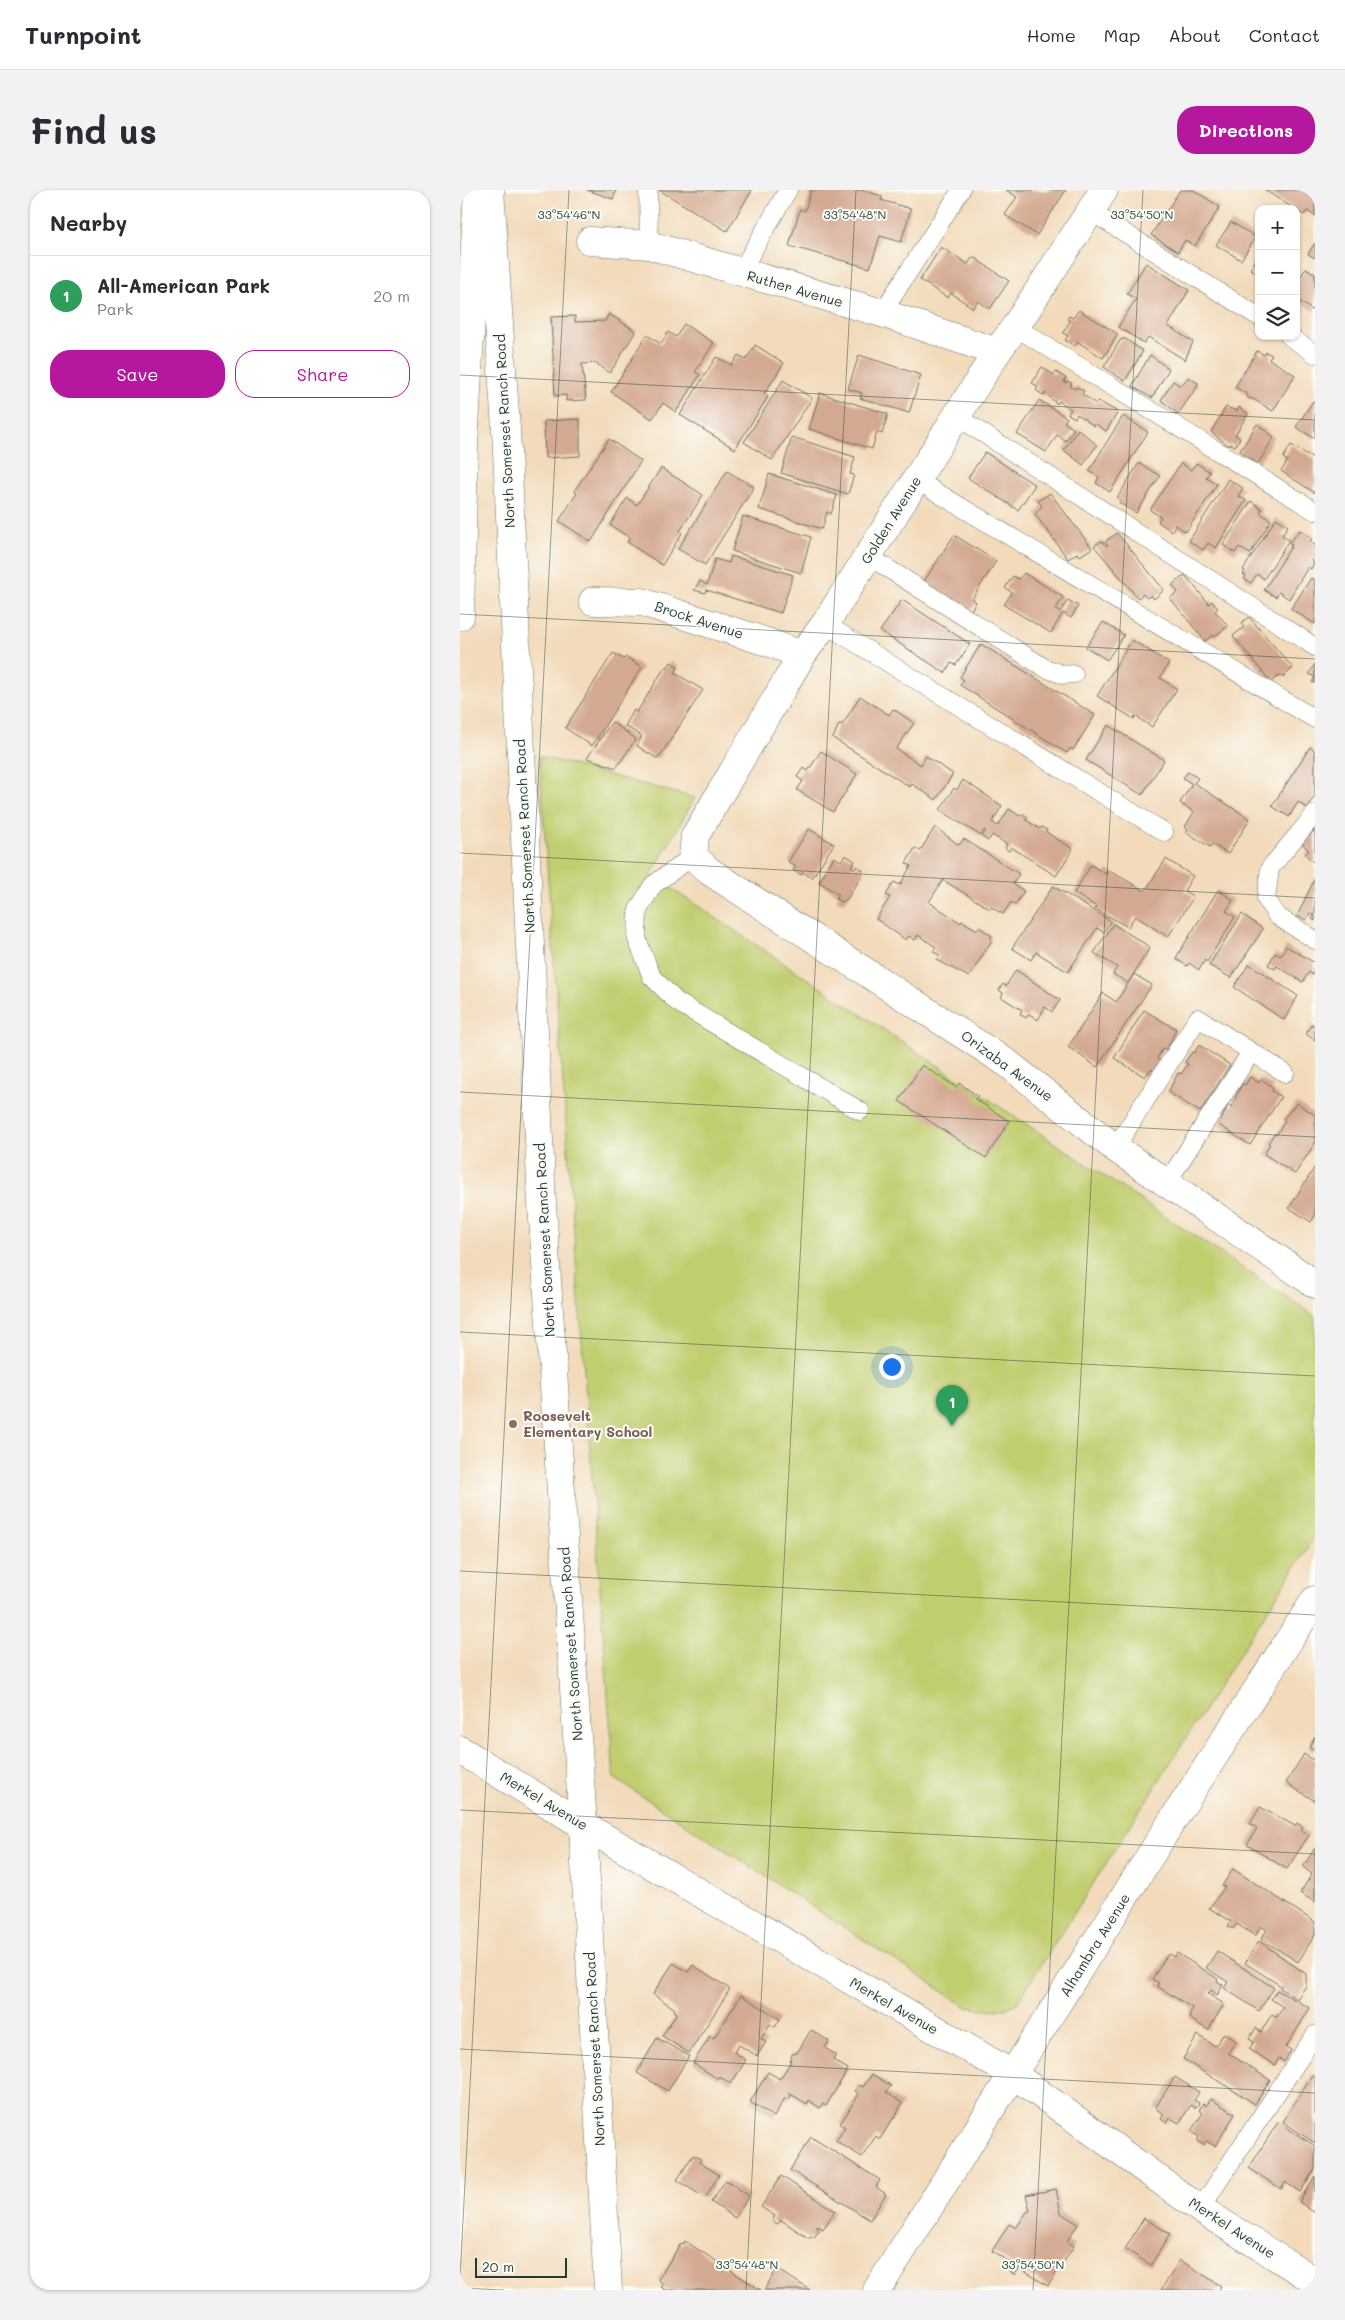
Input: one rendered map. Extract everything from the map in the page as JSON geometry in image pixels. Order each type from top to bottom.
[{"type":"main road","points":[[460,616],[464,445],[478,190]]},
{"type":"main road","name":"North Somerset Ranch Road","points":[[490,190],[506,429],[542,1204],[583,1825],[608,2290]]},
{"type":"main road","name":"Golden Avenue","points":[[693,856],[695,836],[802,655],[825,624],[997,352],[1097,200]]},
{"type":"main road","name":"Ruther Avenue","points":[[590,240],[649,245],[882,314],[997,352]]},
{"type":"main road","name":"Brock Avenue","points":[[593,601],[642,602],[802,655]]},
{"type":"main road","name":"Orizaba Avenue","points":[[693,856],[734,887],[1007,1063],[1115,1148],[1315,1284]]},
{"type":"main road","name":"Alhambra Avenue","points":[[877,2290],[1167,1829],[1315,1600]]},
{"type":"main road","name":"Merkel Avenue","points":[[460,1750],[583,1825],[1014,2075],[1200,2209],[1315,2280]]},
{"type":"lane","points":[[648,190],[649,245]]},
{"type":"lane","points":[[740,273],[788,190]]},
{"type":"lane","points":[[882,314],[961,190]]},
{"type":"lane","points":[[1097,200],[1255,314]]},
{"type":"lane","points":[[1015,327],[1315,512]]},
{"type":"lane","points":[[1295,340],[1315,354]]},
{"type":"lane","points":[[956,416],[1315,647]]},
{"type":"lane","points":[[916,480],[1315,718]]},
{"type":"lane","points":[[868,556],[1045,668],[1064,675],[1074,674]]},
{"type":"lane","points":[[825,624],[1164,832]]},
{"type":"lane","points":[[1315,814],[1270,868],[1266,899],[1277,916],[1315,940]]},
{"type":"lane","points":[[693,856],[653,885],[638,910],[637,939],[652,977],[677,1002],[860,1111]]},
{"type":"lane","points":[[1115,1148],[1198,1018],[1285,1073]]},
{"type":"lane","points":[[1166,1184],[1251,1052]]},
{"type":"lane","points":[[1200,2209],[1315,2035]]},
{"type":"green space","points":[[539,756],[695,798],[651,875],[1315,1316],[1315,1536],[1015,2006],[992,2011],[967,2007],[614,1778]]},
{"type":"building","points":[[587,190],[616,190],[613,199]]},
{"type":"building","points":[[659,190],[752,190],[727,231]]},
{"type":"building","points":[[811,190],[861,190],[882,196],[881,200],[911,209],[901,242],[880,236],[870,268],[789,246],[800,209],[805,211]]},
{"type":"building","points":[[1006,190],[1066,190],[1037,235],[1005,215],[1017,197]]},
{"type":"building","points":[[1180,190],[1193,190],[1220,207],[1195,246],[1185,240],[1178,252],[1151,235]]},
{"type":"building","points":[[1265,190],[1315,190],[1315,216],[1307,211],[1304,215],[1300,212],[1300,205],[1288,205]]},
{"type":"building","points":[[1231,222],[1255,236],[1241,260],[1216,245]]},
{"type":"building","points":[[1315,243],[1315,258],[1308,254]]},
{"type":"building","points":[[941,247],[968,264],[972,258],[978,259],[1009,281],[990,309],[978,301],[973,308],[951,293],[948,298],[920,280]]},
{"type":"building","points":[[1255,262],[1255,272],[1250,269]]},
{"type":"building","points":[[1146,263],[1189,290],[1168,326],[1193,342],[1185,360],[1148,337],[1144,343],[1118,327],[1136,299],[1127,294]]},
{"type":"building","points":[[1306,268],[1315,274],[1315,312],[1300,302],[1300,278]]},
{"type":"building","points":[[1079,310],[1118,334],[1103,358],[1078,342],[1075,346],[1065,340],[1068,336],[1063,333],[1070,321],[1067,319],[1069,316],[1073,318]]},
{"type":"building","points":[[609,314],[636,331],[610,373],[598,363],[582,364],[586,400],[566,401],[566,395],[555,396],[551,317],[575,316],[575,322],[605,321]]},
{"type":"building","points":[[684,324],[714,343],[695,372],[700,375],[676,412],[663,403],[652,419],[611,392],[647,335],[661,344],[668,332],[676,337]]},
{"type":"building","points":[[1124,338],[1143,351],[1125,381],[1104,367],[1121,339],[1123,340]]},
{"type":"building","points":[[755,345],[784,363],[764,394],[768,397],[735,449],[680,415],[716,357],[732,365],[738,355],[746,360]]},
{"type":"building","points":[[1257,351],[1264,355],[1266,352],[1272,355],[1269,359],[1295,375],[1273,411],[1250,399],[1247,397],[1247,394],[1235,387]]},
{"type":"building","points":[[859,355],[921,375],[909,413],[860,398],[862,393],[848,389]]},
{"type":"building","points":[[1150,355],[1169,369],[1152,398],[1132,386]]},
{"type":"building","points":[[1042,367],[1054,375],[1056,372],[1066,378],[1064,382],[1067,383],[1068,381],[1072,384],[1070,386],[1084,391],[1082,394],[1096,404],[1098,401],[1118,412],[1106,431],[1096,424],[1094,426],[1077,414],[1075,418],[1068,414],[1071,409],[1059,401],[1057,404],[1045,393],[1044,396],[1036,390],[1038,387],[1032,383]]},
{"type":"building","points":[[1188,377],[1198,383],[1197,387],[1178,414],[1161,400],[1173,381],[1181,386]]},
{"type":"building","points":[[783,380],[812,398],[772,460],[744,442]]},
{"type":"building","points":[[820,393],[888,414],[882,434],[877,432],[872,449],[809,429]]},
{"type":"building","points":[[1039,400],[1067,418],[1064,422],[1074,429],[1066,441],[1057,435],[1046,452],[1017,434]]},
{"type":"building","points":[[1313,401],[1315,402],[1315,439],[1296,427]]},
{"type":"building","points":[[1226,407],[1237,411],[1239,407],[1248,414],[1235,435],[1240,438],[1235,446],[1230,444],[1229,446],[1211,432]]},
{"type":"building","points":[[1123,416],[1148,432],[1110,492],[1096,483],[1099,477],[1089,471]]},
{"type":"building","points":[[580,419],[580,456],[545,458],[544,421]]},
{"type":"building","points":[[1257,424],[1274,437],[1258,464],[1240,451]]},
{"type":"building","points":[[1078,429],[1097,445],[1083,465],[1064,450]]},
{"type":"building","points":[[792,437],[855,457],[850,474],[854,475],[848,494],[781,473]]},
{"type":"building","points":[[609,439],[641,461],[591,542],[559,521],[577,493],[574,491]]},
{"type":"building","points":[[1291,445],[1315,459],[1315,493],[1281,471],[1288,461],[1283,458]]},
{"type":"building","points":[[985,452],[1035,485],[1018,510],[968,478]]},
{"type":"building","points":[[1139,463],[1160,476],[1136,513],[1119,503],[1121,500],[1117,498]]},
{"type":"building","points":[[1181,463],[1191,470],[1196,463],[1210,472],[1206,477],[1217,484],[1186,532],[1175,525],[1172,531],[1158,522],[1161,517],[1150,510]]},
{"type":"building","points":[[661,468],[703,495],[680,531],[682,533],[662,565],[627,542],[630,538],[610,525],[627,498],[637,505]]},
{"type":"building","points":[[727,471],[754,487],[705,565],[678,549]]},
{"type":"building","points":[[769,474],[837,495],[831,514],[827,512],[822,529],[759,509]]},
{"type":"building","points":[[1228,479],[1243,488],[1238,496],[1246,500],[1216,548],[1208,543],[1203,550],[1189,541]]},
{"type":"building","points":[[1050,493],[1092,548],[1080,556],[1077,553],[1068,559],[1035,514],[1042,506],[1038,501]]},
{"type":"building","points":[[1251,501],[1262,509],[1260,513],[1271,520],[1250,554],[1239,547],[1235,553],[1223,545]]},
{"type":"building","points":[[743,516],[811,537],[801,573],[732,551]]},
{"type":"building","points":[[1276,518],[1288,526],[1282,535],[1289,540],[1264,579],[1257,574],[1251,583],[1244,579],[1246,576],[1243,574],[1245,571],[1243,570]]},
{"type":"building","points":[[1300,530],[1312,538],[1310,541],[1315,545],[1315,555],[1311,561],[1314,563],[1311,569],[1308,567],[1289,599],[1279,592],[1276,597],[1264,590],[1292,545],[1289,543]]},
{"type":"building","points":[[1117,533],[1164,590],[1154,599],[1151,595],[1147,598],[1143,594],[1138,598],[1094,546],[1101,541],[1107,546],[1105,542]]},
{"type":"building","points":[[954,535],[996,561],[972,599],[976,602],[968,615],[921,586]]},
{"type":"building","points":[[731,556],[793,575],[781,613],[706,590],[705,593],[694,590],[700,581],[707,585],[715,559],[729,563]]},
{"type":"building","points":[[1024,573],[1063,597],[1056,609],[1060,612],[1068,600],[1078,606],[1071,618],[1063,613],[1051,633],[1004,605],[1012,592],[1005,588],[1013,576],[1019,579]]},
{"type":"building","points":[[1185,575],[1209,604],[1212,601],[1218,608],[1215,611],[1228,626],[1214,637],[1213,635],[1205,641],[1170,598],[1178,592],[1172,585]]},
{"type":"building","points":[[1311,578],[1315,580],[1315,624],[1291,609]]},
{"type":"building","points":[[902,600],[970,644],[956,665],[951,663],[945,673],[880,631]]},
{"type":"building","points":[[1249,617],[1293,668],[1283,677],[1280,675],[1271,682],[1233,636],[1244,627],[1241,623]]},
{"type":"building","points":[[1103,622],[1124,635],[1107,660],[1086,647]]},
{"type":"building","points":[[1132,640],[1169,663],[1160,678],[1177,689],[1152,727],[1135,716],[1134,719],[1097,696]]},
{"type":"building","points":[[981,644],[1095,715],[1073,750],[1070,748],[1067,753],[960,685],[964,680],[960,677]]},
{"type":"building","points":[[613,653],[624,659],[626,657],[642,667],[592,746],[565,728]]},
{"type":"building","points":[[671,662],[678,667],[675,673],[703,690],[658,759],[637,746],[642,736],[625,726],[634,710],[637,712],[665,667],[667,668]]},
{"type":"building","points":[[1315,664],[1315,677],[1309,674]]},
{"type":"building","points":[[860,696],[889,715],[893,709],[914,723],[896,749],[921,765],[926,756],[953,774],[936,800],[912,784],[910,787],[833,738],[839,724],[843,724]]},
{"type":"building","points":[[612,722],[636,739],[616,768],[587,758]]},
{"type":"building","points":[[1108,725],[1164,760],[1142,795],[1086,760]]},
{"type":"building","points":[[1310,747],[1315,751],[1315,796],[1307,808],[1298,802],[1289,817],[1272,806]]},
{"type":"building","points":[[821,751],[857,774],[833,812],[797,790],[803,781],[797,777],[803,768],[808,771]]},
{"type":"building","points":[[1188,772],[1198,778],[1194,783],[1250,819],[1228,854],[1212,844],[1210,847],[1186,832],[1188,829],[1185,827],[1194,812],[1180,803],[1192,784],[1183,778]]},
{"type":"building","points":[[963,780],[1002,806],[992,822],[998,826],[1009,809],[1020,816],[1022,814],[1027,817],[1026,820],[1040,829],[1041,827],[1047,830],[1046,832],[1073,849],[1056,876],[1011,847],[1009,851],[1005,848],[1007,844],[992,835],[988,841],[982,837],[986,831],[984,830],[981,836],[940,810],[954,788],[957,790]]},
{"type":"building","points":[[935,827],[959,845],[964,839],[1019,874],[1013,884],[1024,891],[1015,905],[1011,902],[1003,914],[991,907],[990,909],[943,880],[929,902],[961,923],[962,921],[977,930],[979,927],[992,936],[990,939],[992,940],[969,977],[937,960],[940,955],[933,952],[936,947],[918,935],[915,940],[909,936],[906,940],[876,919],[890,897],[886,895],[894,882],[900,885],[911,866],[906,863],[915,848],[920,851]]},
{"type":"building","points":[[809,829],[834,844],[812,878],[803,872],[801,875],[793,870],[796,867],[788,862]]},
{"type":"building","points":[[1315,830],[1314,863],[1305,854],[1309,851],[1301,842]]},
{"type":"building","points":[[845,855],[855,861],[851,867],[855,869],[857,866],[863,870],[861,872],[863,874],[847,899],[842,902],[836,899],[839,895],[819,882],[834,857],[841,861]]},
{"type":"building","points":[[1166,859],[1193,876],[1184,891],[1193,896],[1191,901],[1168,937],[1135,916],[1128,927],[1095,909],[1097,907],[1074,893],[1091,865],[1106,874],[1108,870],[1145,891]]},
{"type":"building","points":[[1315,878],[1315,921],[1312,919],[1314,915],[1310,913],[1306,920],[1297,916]]},
{"type":"building","points":[[1053,886],[1111,921],[1104,932],[1097,928],[1068,972],[1036,952],[1031,960],[1012,948]]},
{"type":"building","points":[[1218,890],[1233,900],[1226,911],[1235,917],[1207,962],[1205,960],[1199,970],[1189,963],[1187,966],[1176,959]]},
{"type":"building","points":[[1242,914],[1263,929],[1231,978],[1209,965]]},
{"type":"building","points":[[1113,924],[1150,947],[1128,983],[1113,974],[1117,967],[1094,953]]},
{"type":"building","points":[[1286,946],[1315,963],[1313,975],[1309,972],[1303,982],[1277,966],[1275,969],[1268,965],[1275,953],[1281,956]]},
{"type":"building","points":[[1249,964],[1298,996],[1284,1020],[1234,987]]},
{"type":"building","points":[[1016,970],[1060,1000],[1052,1012],[1045,1007],[1038,1020],[1029,1014],[1026,1018],[1020,1014],[1022,1010],[1001,997],[1003,993],[999,990],[1003,984],[1006,986]]},
{"type":"building","points":[[1134,974],[1152,985],[1097,1067],[1068,1047],[1103,993],[1116,1002]]},
{"type":"building","points":[[1144,1010],[1176,1029],[1167,1050],[1163,1048],[1157,1059],[1160,1061],[1154,1071],[1151,1069],[1145,1077],[1114,1058]]},
{"type":"building","points":[[1312,1024],[1315,1026],[1315,1040],[1306,1034]]},
{"type":"building","points":[[1199,1045],[1230,1065],[1200,1112],[1168,1092],[1178,1073],[1181,1074],[1188,1064],[1185,1062]]},
{"type":"building","points":[[922,1065],[956,1087],[959,1083],[978,1096],[975,1099],[1009,1121],[986,1158],[899,1101]]},
{"type":"building","points":[[1250,1077],[1259,1083],[1261,1079],[1273,1087],[1272,1091],[1281,1097],[1250,1145],[1219,1125],[1228,1105],[1231,1107],[1242,1084],[1245,1085]]},
{"type":"building","points":[[1297,1103],[1315,1115],[1315,1143],[1295,1174],[1264,1154],[1270,1144],[1268,1143],[1285,1121],[1283,1119]]},
{"type":"building","points":[[1315,1167],[1315,1216],[1311,1222],[1289,1208]]},
{"type":"building","points":[[1315,1736],[1315,1751],[1309,1747]]},
{"type":"building","points":[[1304,1754],[1315,1761],[1315,1801],[1286,1783]]},
{"type":"building","points":[[1260,1807],[1295,1826],[1297,1823],[1303,1827],[1301,1830],[1309,1835],[1287,1869],[1247,1845],[1257,1828],[1250,1824]]},
{"type":"building","points":[[1315,1848],[1315,1902],[1300,1893],[1312,1874],[1303,1867]]},
{"type":"building","points":[[1233,1869],[1315,1922],[1315,1935],[1298,1962],[1261,1939],[1267,1930],[1261,1926],[1255,1936],[1237,1924],[1233,1929],[1228,1926],[1231,1921],[1209,1908],[1225,1887],[1222,1886]]},
{"type":"building","points":[[1259,1941],[1306,1974],[1306,1986],[1297,1999],[1280,1988],[1281,1986],[1245,1963]]},
{"type":"building","points":[[1217,1951],[1274,1988],[1259,2011],[1224,1988],[1228,1982],[1206,1968]]},
{"type":"building","points":[[1177,1953],[1218,1979],[1217,1981],[1223,1985],[1217,1995],[1211,1990],[1208,1994],[1224,2004],[1208,2030],[1189,2018],[1192,2008],[1157,1986],[1159,1983],[1152,1979],[1168,1954],[1174,1957]]},
{"type":"building","points":[[673,1963],[688,1972],[693,1965],[730,1989],[689,2053],[662,2036],[677,2013],[674,2011],[675,2009],[653,1994]]},
{"type":"building","points":[[1277,1990],[1310,2008],[1286,2047],[1291,2050],[1284,2062],[1279,2058],[1275,2065],[1249,2049],[1254,2042],[1249,2039],[1256,2028],[1261,2032],[1272,2014],[1277,2017],[1283,2007],[1271,1999]]},
{"type":"building","points":[[741,1995],[780,2019],[775,2027],[770,2024],[761,2039],[766,2042],[757,2056],[739,2045],[734,2052],[746,2060],[731,2084],[719,2076],[718,2079],[693,2063],[710,2036],[714,2038]]},
{"type":"building","points":[[811,2030],[829,2041],[825,2048],[836,2055],[833,2060],[848,2069],[826,2106],[823,2104],[820,2108],[808,2100],[807,2104],[789,2093],[791,2096],[788,2100],[785,2098],[774,2117],[750,2102],[768,2072],[780,2079],[790,2063],[792,2054],[797,2053]]},
{"type":"building","points":[[1224,2033],[1236,2041],[1228,2053],[1270,2080],[1255,2104],[1183,2059],[1198,2035],[1215,2046]]},
{"type":"building","points":[[657,2038],[689,2056],[668,2091],[637,2073]]},
{"type":"building","points":[[872,2074],[891,2086],[886,2092],[902,2103],[895,2118],[893,2118],[880,2139],[876,2136],[862,2157],[836,2141],[845,2127],[840,2124],[859,2094],[855,2091],[859,2085],[863,2087]]},
{"type":"building","points":[[1312,2075],[1315,2076],[1315,2143],[1283,2122]]},
{"type":"building","points":[[1175,2077],[1199,2092],[1194,2100],[1199,2103],[1195,2108],[1191,2105],[1179,2123],[1170,2118],[1167,2123],[1161,2119],[1164,2114],[1155,2108]]},
{"type":"building","points":[[1211,2099],[1235,2114],[1215,2146],[1206,2141],[1204,2145],[1197,2141],[1199,2137],[1191,2131],[1203,2113],[1199,2110],[1203,2103],[1206,2106]]},
{"type":"building","points":[[1278,2122],[1315,2146],[1315,2169],[1300,2192],[1285,2182],[1281,2189],[1249,2168]]},
{"type":"building","points":[[811,2137],[880,2180],[876,2187],[886,2194],[870,2220],[790,2170]]},
{"type":"building","points":[[693,2155],[701,2159],[699,2162],[719,2175],[705,2198],[677,2180]]},
{"type":"building","points":[[781,2176],[835,2211],[823,2229],[816,2225],[819,2231],[814,2237],[808,2238],[781,2220],[778,2224],[772,2221],[775,2216],[761,2207]]},
{"type":"building","points":[[1315,2176],[1315,2213],[1299,2202]]},
{"type":"building","points":[[726,2180],[749,2196],[735,2218],[711,2202]]},
{"type":"building","points":[[1056,2189],[1061,2213],[1078,2224],[1067,2241],[1074,2246],[1048,2286],[1019,2268],[1015,2275],[1007,2270],[1011,2263],[992,2251],[1009,2224],[1016,2228],[1027,2212],[1030,2211],[1026,2195]]},
{"type":"building","points":[[1144,2218],[1170,2234],[1151,2265],[1125,2249]]},
{"type":"building","points":[[685,2241],[761,2290],[666,2290],[661,2287],[664,2284],[658,2280],[681,2243],[683,2244]]},
{"type":"building","points":[[1180,2260],[1221,2286],[1219,2290],[1161,2290]]},
{"type":"building","points":[[777,2269],[810,2290],[764,2290]]},
{"type":"place","name":"Roosevelt Elementary School","points":[[513,1424]]},
{"type":"place","name":"All-American Park","points":[[952,1426]]}]
